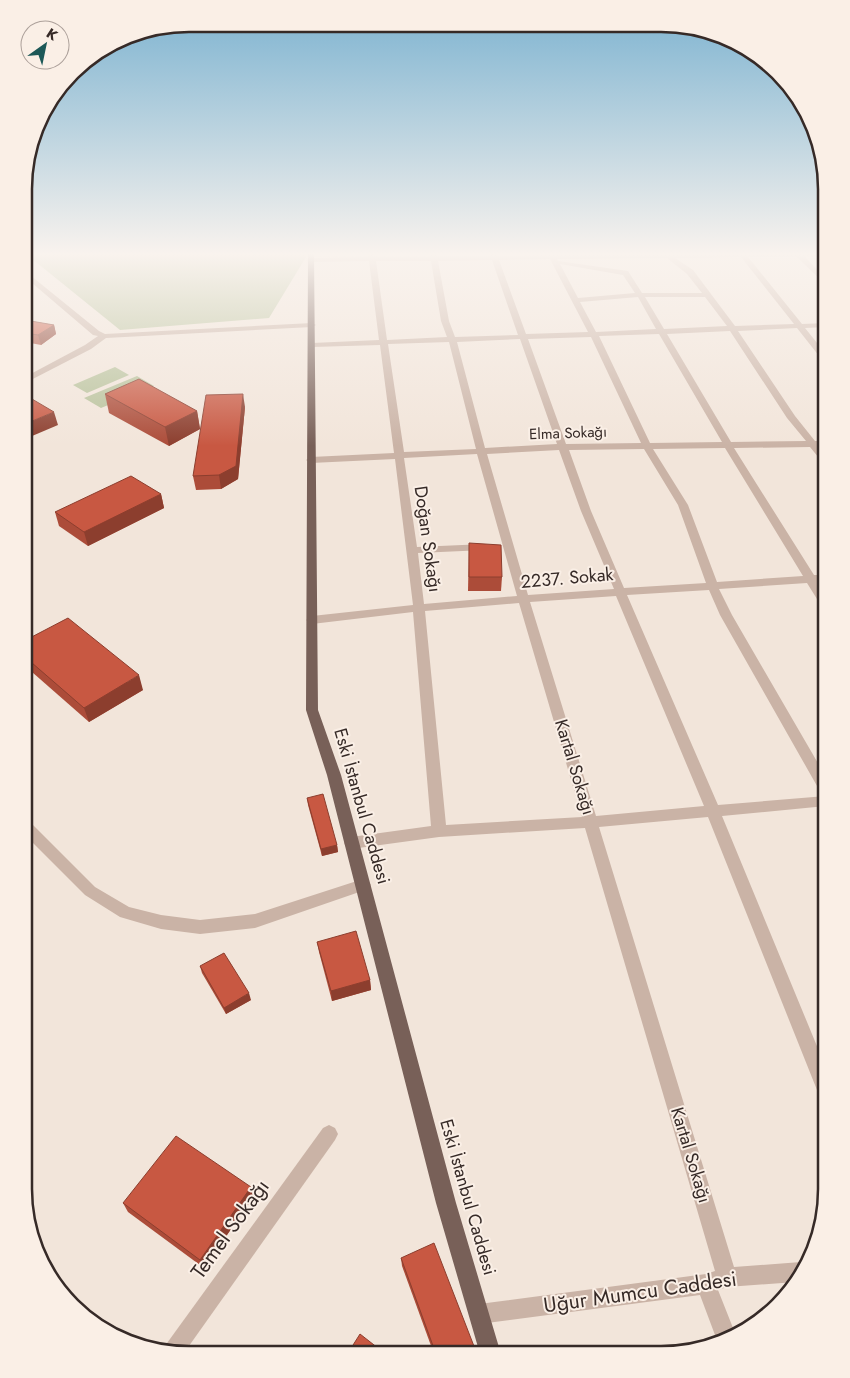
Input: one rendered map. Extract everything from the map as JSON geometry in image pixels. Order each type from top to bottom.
[{"type":"main road","name":"Eski İstanbul Caddesi","points":[[312,318],[312,710],[334,775],[446,1203],[488,1346]]},
{"type":"street","points":[[80,318],[104,336],[312,325]]},
{"type":"street","name":"Doğan Sokağı","points":[[380,318],[420,608],[439,831]]},
{"type":"street","name":"Kartal Sokağı","points":[[445,318],[452,339],[508,546],[727,1277]]},
{"type":"street","points":[[517,318],[586,511],[713,811],[817,1068]]},
{"type":"street","points":[[585,318],[646,445],[683,505],[712,585],[726,615],[817,774]]},
{"type":"street","points":[[653,318],[818,590]]},
{"type":"street","points":[[725,318],[792,418],[818,451]]},
{"type":"street","points":[[793,318],[818,349]]},
{"type":"street","points":[[312,345],[818,325]]},
{"type":"street","points":[[32,376],[88,347],[104,336]]},
{"type":"street","name":"Elma Sokağı","points":[[311,460],[399,457],[563,447],[818,444]]},
{"type":"street","points":[[412,550],[508,546]]},
{"type":"street","name":"2237. Sokak","points":[[312,620],[420,608],[620,591],[818,578]]},
{"type":"street","points":[[351,844],[439,831],[591,822],[817,802]]},
{"type":"street","points":[[32,833],[90,891],[125,912],[161,922],[200,928],[255,921],[363,885]]},
{"type":"street","name":"Temel Sokağı","points":[[177,1345],[328,1134]]},
{"type":"street","name":"Uğur Mumcu Caddesi","points":[[479,1314],[706,1284],[727,1277],[792,1273]]},
{"type":"street","points":[[706,1284],[724,1332]]},
{"type":"green space","points":[[106,318],[265,318],[120,330]]},
{"type":"green space","points":[[115,367],[129,375],[87,393],[73,385]]},
{"type":"green space","points":[[137,376],[154,386],[101,408],[84,398]]},
{"type":"building","points":[[32,321],[54,325],[38,335],[32,334]]},
{"type":"building","points":[[139,379],[197,411],[165,427],[105,394]]},
{"type":"building","points":[[243,394],[236,466],[219,475],[193,476],[206,395]]},
{"type":"building","points":[[32,399],[54,412],[32,421]]},
{"type":"building","points":[[131,476],[161,494],[84,532],[55,512]]},
{"type":"building","points":[[469,543],[501,545],[502,577],[469,577]]},
{"type":"building","points":[[68,618],[139,675],[84,708],[32,663],[32,637]]},
{"type":"building","points":[[323,794],[337,845],[321,849],[307,798]]},
{"type":"building","points":[[356,931],[370,980],[331,991],[317,942]]},
{"type":"building","points":[[224,953],[249,993],[224,1008],[200,966]]},
{"type":"building","points":[[176,1136],[251,1187],[200,1260],[123,1203]]},
{"type":"building","points":[[434,1243],[474,1346],[433,1346],[401,1258]]},
{"type":"building","points":[[360,1334],[375,1346],[352,1346]]}]
